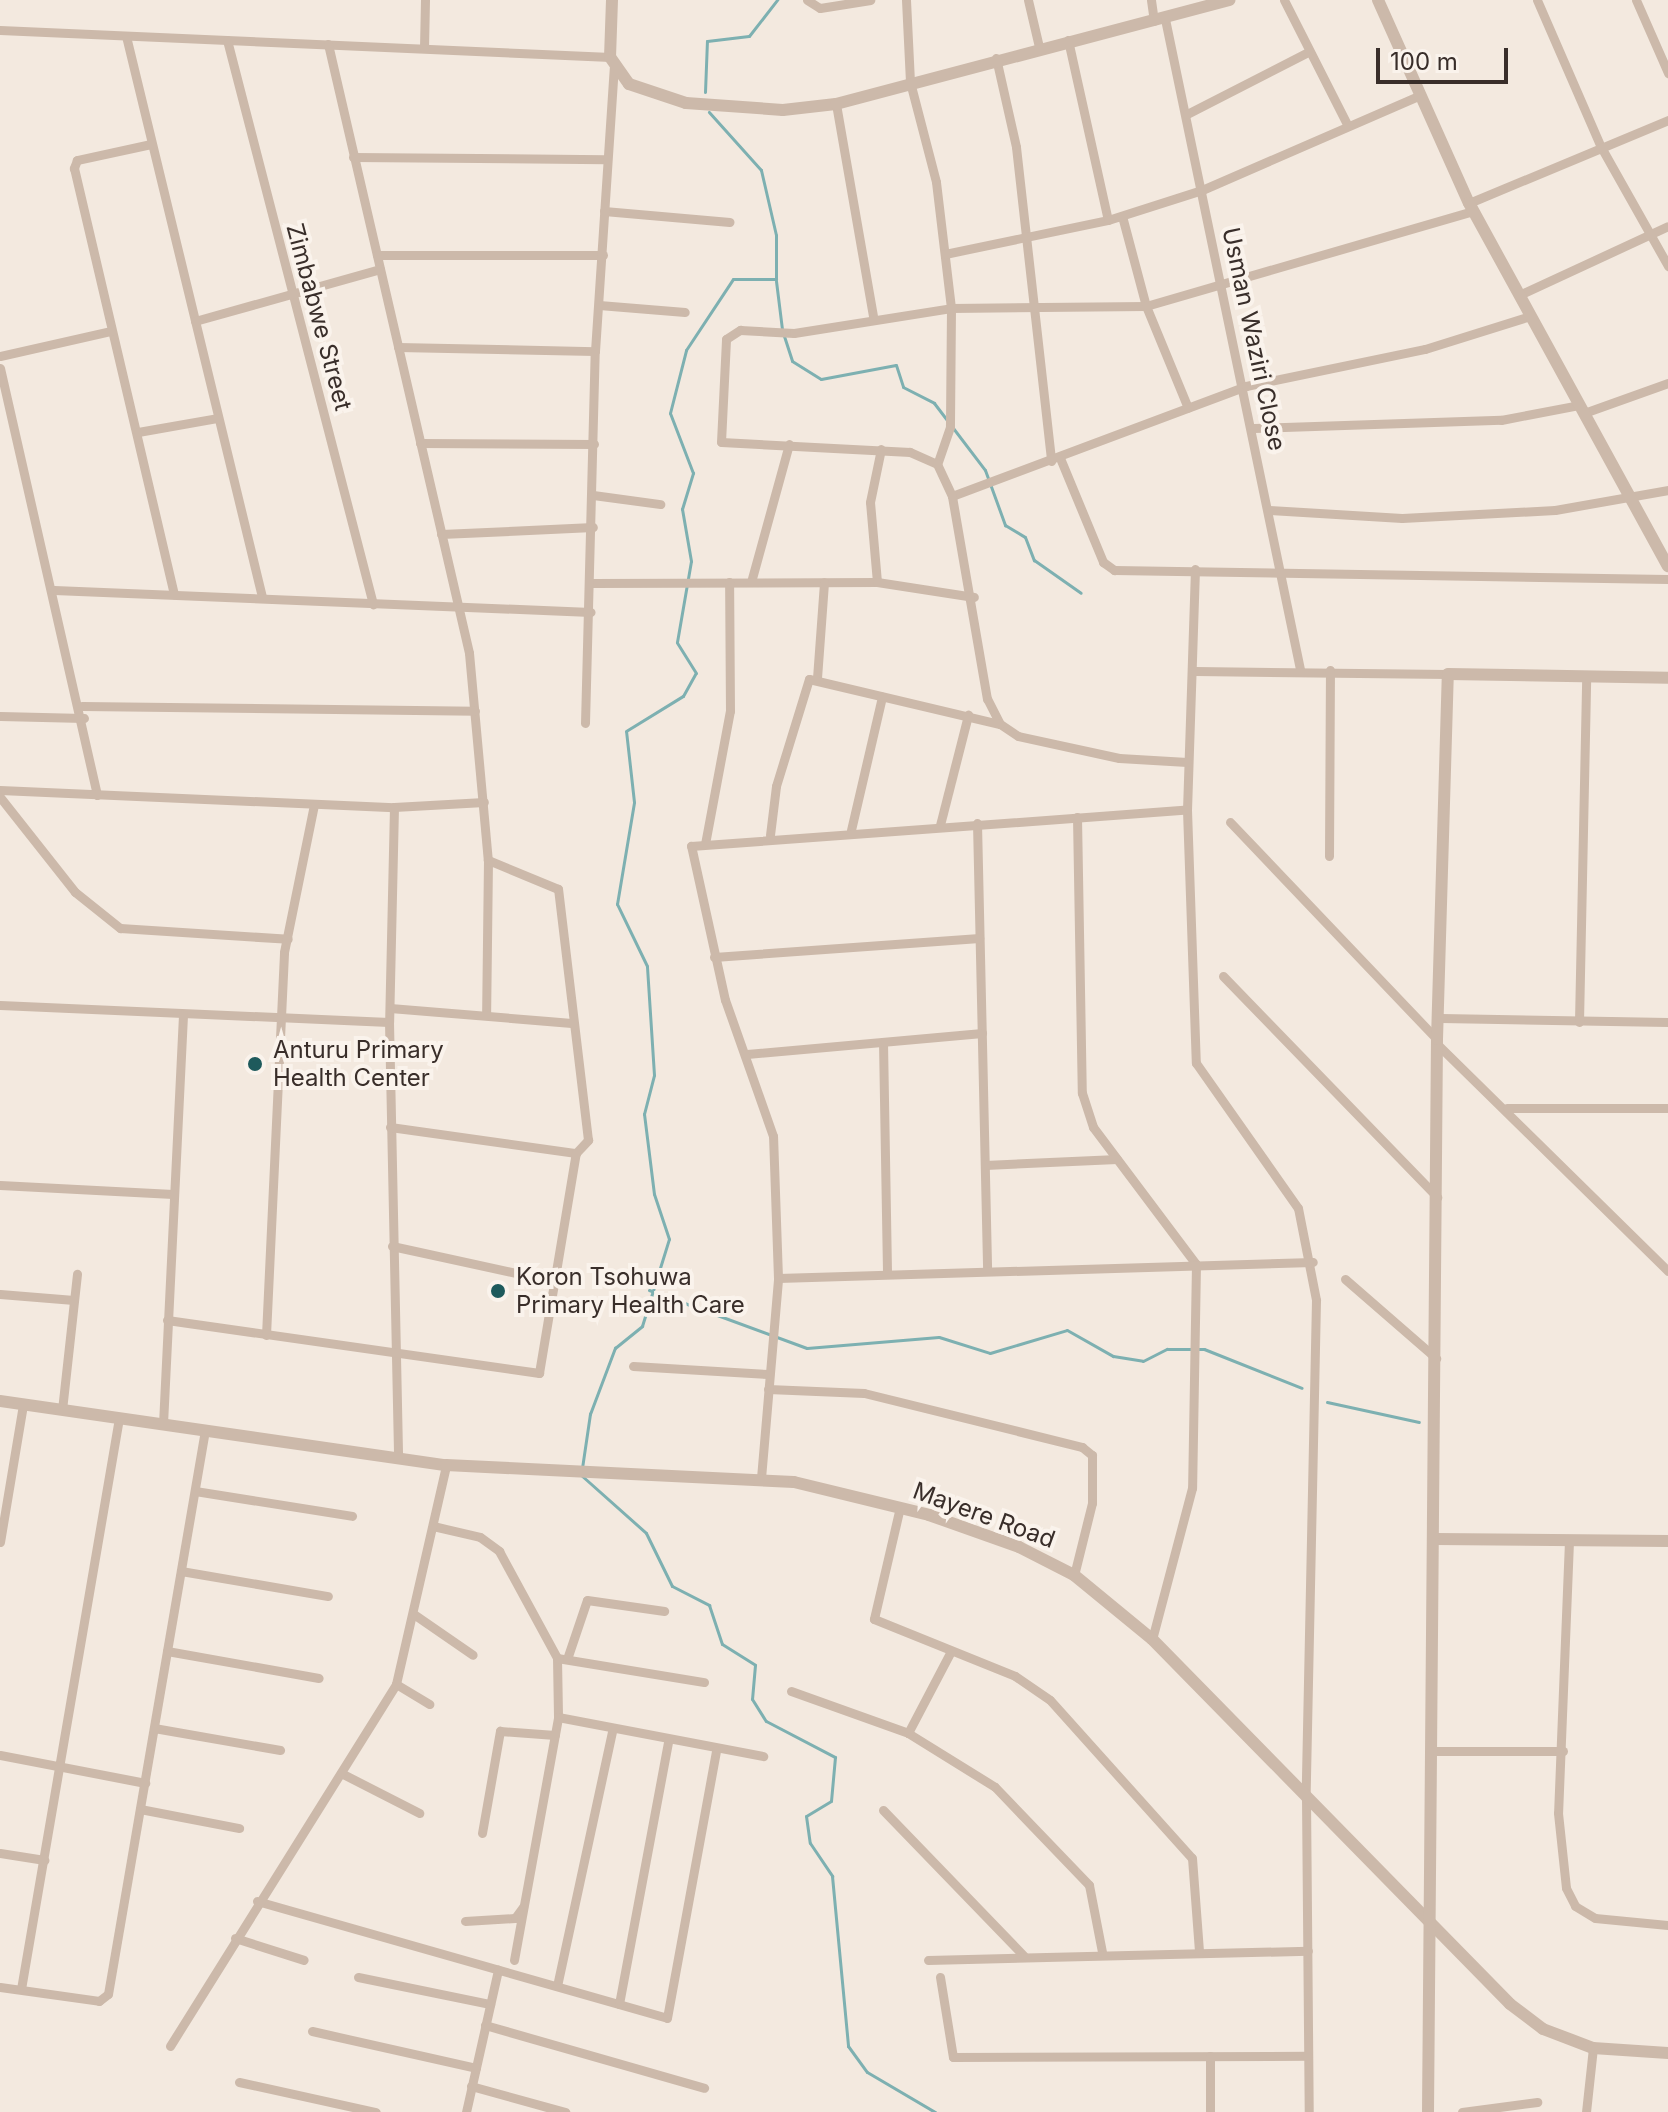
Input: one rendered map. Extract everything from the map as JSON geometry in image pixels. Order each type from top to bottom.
[{"type":"street","points":[[424,48],[425,0]]},
{"type":"street","points":[[585,723],[592,583],[595,351],[603,255],[612,0]]},
{"type":"street","points":[[807,0],[820,8],[870,0]]},
{"type":"street","points":[[906,0],[910,82],[945,254],[951,308],[948,432],[937,464],[952,496],[974,597],[989,710],[1000,724]]},
{"type":"street","points":[[1028,0],[1039,47]]},
{"type":"street","name":"Usman Waziri Close","points":[[1151,0],[1160,20],[1187,114],[1246,386],[1300,669]]},
{"type":"street","points":[[0,30],[424,48],[612,62],[629,84],[686,103],[783,110],[836,104],[996,58],[1160,20],[1229,0]]},
{"type":"street","points":[[1284,0],[1348,126]]},
{"type":"street","points":[[1378,0],[1471,207],[1668,566]]},
{"type":"street","points":[[1537,0],[1601,147],[1668,266]]},
{"type":"street","points":[[1636,0],[1668,73]]},
{"type":"street","points":[[126,36],[262,597]]},
{"type":"street","name":"Zimbabwe Street","points":[[227,40],[373,604]]},
{"type":"street","points":[[1068,40],[1108,220]]},
{"type":"street","points":[[328,44],[459,606],[475,711],[488,860],[486,1013]]},
{"type":"street","points":[[1187,114],[1308,52]]},
{"type":"street","points":[[996,58],[1027,239],[1055,459],[1108,569],[1668,579]]},
{"type":"street","points":[[945,254],[1108,220],[1202,190],[1420,95]]},
{"type":"street","points":[[836,104],[873,316]]},
{"type":"street","points":[[937,464],[881,449],[789,444],[729,445],[718,436],[730,332],[794,333],[873,316],[951,308],[1146,306],[1223,288],[1471,207],[1668,120]]},
{"type":"street","points":[[151,144],[74,163],[174,594]]},
{"type":"street","points":[[353,157],[606,159]]},
{"type":"street","points":[[604,211],[730,222]]},
{"type":"street","points":[[1122,216],[1146,306],[1188,408]]},
{"type":"street","points":[[1519,295],[1668,226]]},
{"type":"street","points":[[377,255],[603,255]]},
{"type":"street","points":[[195,321],[380,269]]},
{"type":"street","points":[[599,305],[685,312]]},
{"type":"street","points":[[952,496],[991,484],[1246,386],[1425,349],[1530,316]]},
{"type":"street","points":[[0,356],[111,331]]},
{"type":"street","points":[[398,347],[595,351]]},
{"type":"street","points":[[0,368],[82,706],[97,795]]},
{"type":"street","points":[[1254,428],[1501,420],[1581,409],[1668,383]]},
{"type":"street","points":[[138,432],[217,418]]},
{"type":"street","points":[[420,443],[594,444]]},
{"type":"street","points":[[751,582],[789,444]]},
{"type":"street","points":[[877,582],[870,502],[881,449]]},
{"type":"street","points":[[1269,510],[1402,518],[1631,499],[1668,490]]},
{"type":"street","points":[[593,495],[660,504]]},
{"type":"street","points":[[441,534],[593,527]]},
{"type":"street","points":[[1195,569],[1195,671],[1187,762],[1187,810],[1196,1063],[1298,1208],[1313,1262],[1317,1355],[1306,1798],[1309,2112]]},
{"type":"street","points":[[592,583],[680,580],[877,582],[974,597]]},
{"type":"street","points":[[705,844],[731,697],[729,582]]},
{"type":"street","points":[[817,678],[824,582]]},
{"type":"street","points":[[54,590],[591,612]]},
{"type":"street","points":[[1195,671],[1300,669],[1668,678]]},
{"type":"street","points":[[1329,856],[1330,670]]},
{"type":"street","points":[[1428,2112],[1436,1751],[1440,1200],[1438,1043],[1448,674]]},
{"type":"street","points":[[1579,1022],[1586,677]]},
{"type":"street","points":[[770,835],[803,684],[817,678],[882,697],[1000,724],[1018,736],[1119,758],[1187,762]]},
{"type":"street","points":[[851,830],[882,697]]},
{"type":"street","points":[[82,706],[475,711]]},
{"type":"street","points":[[972,716],[989,710]]},
{"type":"street","points":[[0,716],[84,718]]},
{"type":"street","points":[[940,825],[972,716]]},
{"type":"street","points":[[0,790],[394,807],[484,802]]},
{"type":"street","points":[[0,797],[75,892],[120,928],[288,939]]},
{"type":"street","points":[[266,1335],[278,1018],[288,939],[314,804]]},
{"type":"street","points":[[394,807],[389,1022],[398,1459]]},
{"type":"street","points":[[761,1478],[778,1278],[773,1136],[714,957],[690,866],[691,846],[770,835],[1187,810]]},
{"type":"street","points":[[1077,817],[1079,1068],[1093,1127],[1196,1264],[1192,1488],[1152,1639]]},
{"type":"street","points":[[1230,822],[1438,1043],[1507,1108],[1668,1271]]},
{"type":"street","points":[[977,823],[987,1271]]},
{"type":"street","points":[[167,1320],[394,1355],[539,1373],[557,1282],[576,1153],[589,1130],[571,1023],[558,889],[488,860]]},
{"type":"street","points":[[714,957],[979,938]]},
{"type":"street","points":[[1223,976],[1440,1200]]},
{"type":"street","points":[[0,1005],[389,1022]]},
{"type":"street","points":[[390,1008],[486,1013],[571,1023]]},
{"type":"street","points":[[163,1424],[183,1014]]},
{"type":"street","points":[[1441,1018],[1668,1022]]},
{"type":"street","points":[[747,1054],[982,1033]]},
{"type":"street","points":[[883,1042],[887,1273]]},
{"type":"street","points":[[1507,1108],[1668,1108]]},
{"type":"street","points":[[390,1127],[576,1153]]},
{"type":"street","points":[[985,1165],[1117,1159]]},
{"type":"street","points":[[0,1185],[173,1194]]},
{"type":"street","points":[[392,1246],[557,1282]]},
{"type":"street","points":[[778,1278],[1313,1262]]},
{"type":"street","points":[[62,1410],[77,1274]]},
{"type":"street","points":[[1345,1279],[1439,1360]]},
{"type":"street","points":[[0,1294],[74,1300]]},
{"type":"street","points":[[633,1366],[769,1374]]},
{"type":"street","points":[[768,1389],[864,1393],[1082,1447],[1092,1455],[1092,1503],[1074,1575]]},
{"type":"street","name":"Mayere Road","points":[[0,1401],[446,1465],[568,1473],[761,1478],[900,1507],[1019,1547],[1074,1575],[1152,1639],[1431,1930],[1543,2029],[1593,2048],[1668,2053]]},
{"type":"street","points":[[0,1542],[23,1405]]},
{"type":"street","points":[[21,1989],[119,1418]]},
{"type":"street","points":[[0,1987],[104,2000],[145,1783],[205,1430]]},
{"type":"street","points":[[0,1460],[13,1462]]},
{"type":"street","points":[[170,2046],[257,1901],[396,1684],[415,1615],[446,1465]]},
{"type":"street","points":[[195,1491],[352,1516]]},
{"type":"street","points":[[900,1507],[872,1616],[1015,1676],[1050,1700],[1187,1850],[1199,1952]]},
{"type":"street","points":[[433,1526],[491,1543],[562,1658],[704,1682]]},
{"type":"street","points":[[1436,1539],[1668,1541]]},
{"type":"street","points":[[1569,1541],[1559,1843],[1575,1906],[1595,1918],[1668,1925]]},
{"type":"street","points":[[181,1571],[328,1596]]},
{"type":"street","points":[[514,1960],[558,1717],[562,1658],[587,1600],[664,1611]]},
{"type":"street","points":[[415,1615],[473,1655]]},
{"type":"street","points":[[167,1651],[319,1678]]},
{"type":"street","points":[[908,1733],[951,1651]]},
{"type":"street","points":[[396,1684],[429,1704]]},
{"type":"street","points":[[791,1691],[908,1733],[995,1787],[1089,1885],[1102,1952]]},
{"type":"street","points":[[558,1717],[612,1731],[763,1756]]},
{"type":"street","points":[[154,1728],[280,1750]]},
{"type":"street","points":[[482,1833],[500,1731],[555,1735]]},
{"type":"street","points":[[557,1986],[612,1731]]},
{"type":"street","points":[[619,2004],[668,1741]]},
{"type":"street","points":[[257,1901],[667,2018],[673,2012],[716,1750]]},
{"type":"street","points":[[1436,1751],[1563,1751]]},
{"type":"street","points":[[0,1755],[145,1783]]},
{"type":"street","points":[[341,1773],[419,1813]]},
{"type":"street","points":[[140,1809],[239,1828]]},
{"type":"street","points":[[883,1810],[1024,1956]]},
{"type":"street","points":[[0,1853],[44,1860]]},
{"type":"street","points":[[465,1921],[515,1918],[525,1904]]},
{"type":"street","points":[[235,1938],[304,1960]]},
{"type":"street","points":[[928,1960],[1102,1952],[1308,1951]]},
{"type":"street","points":[[466,2112],[498,1970]]},
{"type":"street","points":[[358,1977],[490,2004]]},
{"type":"street","points":[[940,1977],[953,2057],[1308,2056]]},
{"type":"street","points":[[485,2025],[704,2088]]},
{"type":"street","points":[[312,2031],[476,2068]]},
{"type":"street","points":[[1586,2112],[1593,2048]]},
{"type":"street","points":[[1210,2056],[1210,2112]]},
{"type":"street","points":[[239,2082],[376,2112]]},
{"type":"street","points":[[471,2086],[565,2112]]},
{"type":"street","points":[[1462,2112],[1537,2102]]},
{"type":"waterway","points":[[705,92],[707,41],[749,36],[777,0]]},
{"type":"waterway","points":[[582,1468],[590,1414],[615,1348],[642,1326],[669,1239],[654,1194],[644,1114],[654,1075],[647,966],[617,904],[634,802],[626,731],[683,696],[696,673],[677,642],[691,561],[682,509],[693,473],[670,413],[686,350],[733,279],[776,279],[776,235],[761,170],[709,112]]},
{"type":"waterway","points":[[776,281],[782,329]]},
{"type":"waterway","points":[[784,336],[792,361],[821,379],[896,365],[903,387],[934,403],[985,470],[1005,525],[1025,537],[1034,560],[1081,593]]},
{"type":"waterway","points":[[649,1290],[807,1348],[939,1337],[990,1353],[1067,1330],[1113,1356],[1143,1361],[1167,1349],[1204,1349],[1302,1388]]},
{"type":"waterway","points":[[1327,1402],[1419,1422]]},
{"type":"waterway","points":[[581,1475],[646,1533],[672,1586],[709,1605],[722,1644],[755,1665],[752,1699],[766,1721],[835,1757],[831,1801],[806,1816],[810,1843],[832,1876],[848,2046],[867,2072],[935,2112]]},
{"type":"place","name":"Anturu Primary Health Center","points":[[255,1064]]},
{"type":"place","name":"Koron Tsohuwa Primary Health Care","points":[[498,1291]]}]
